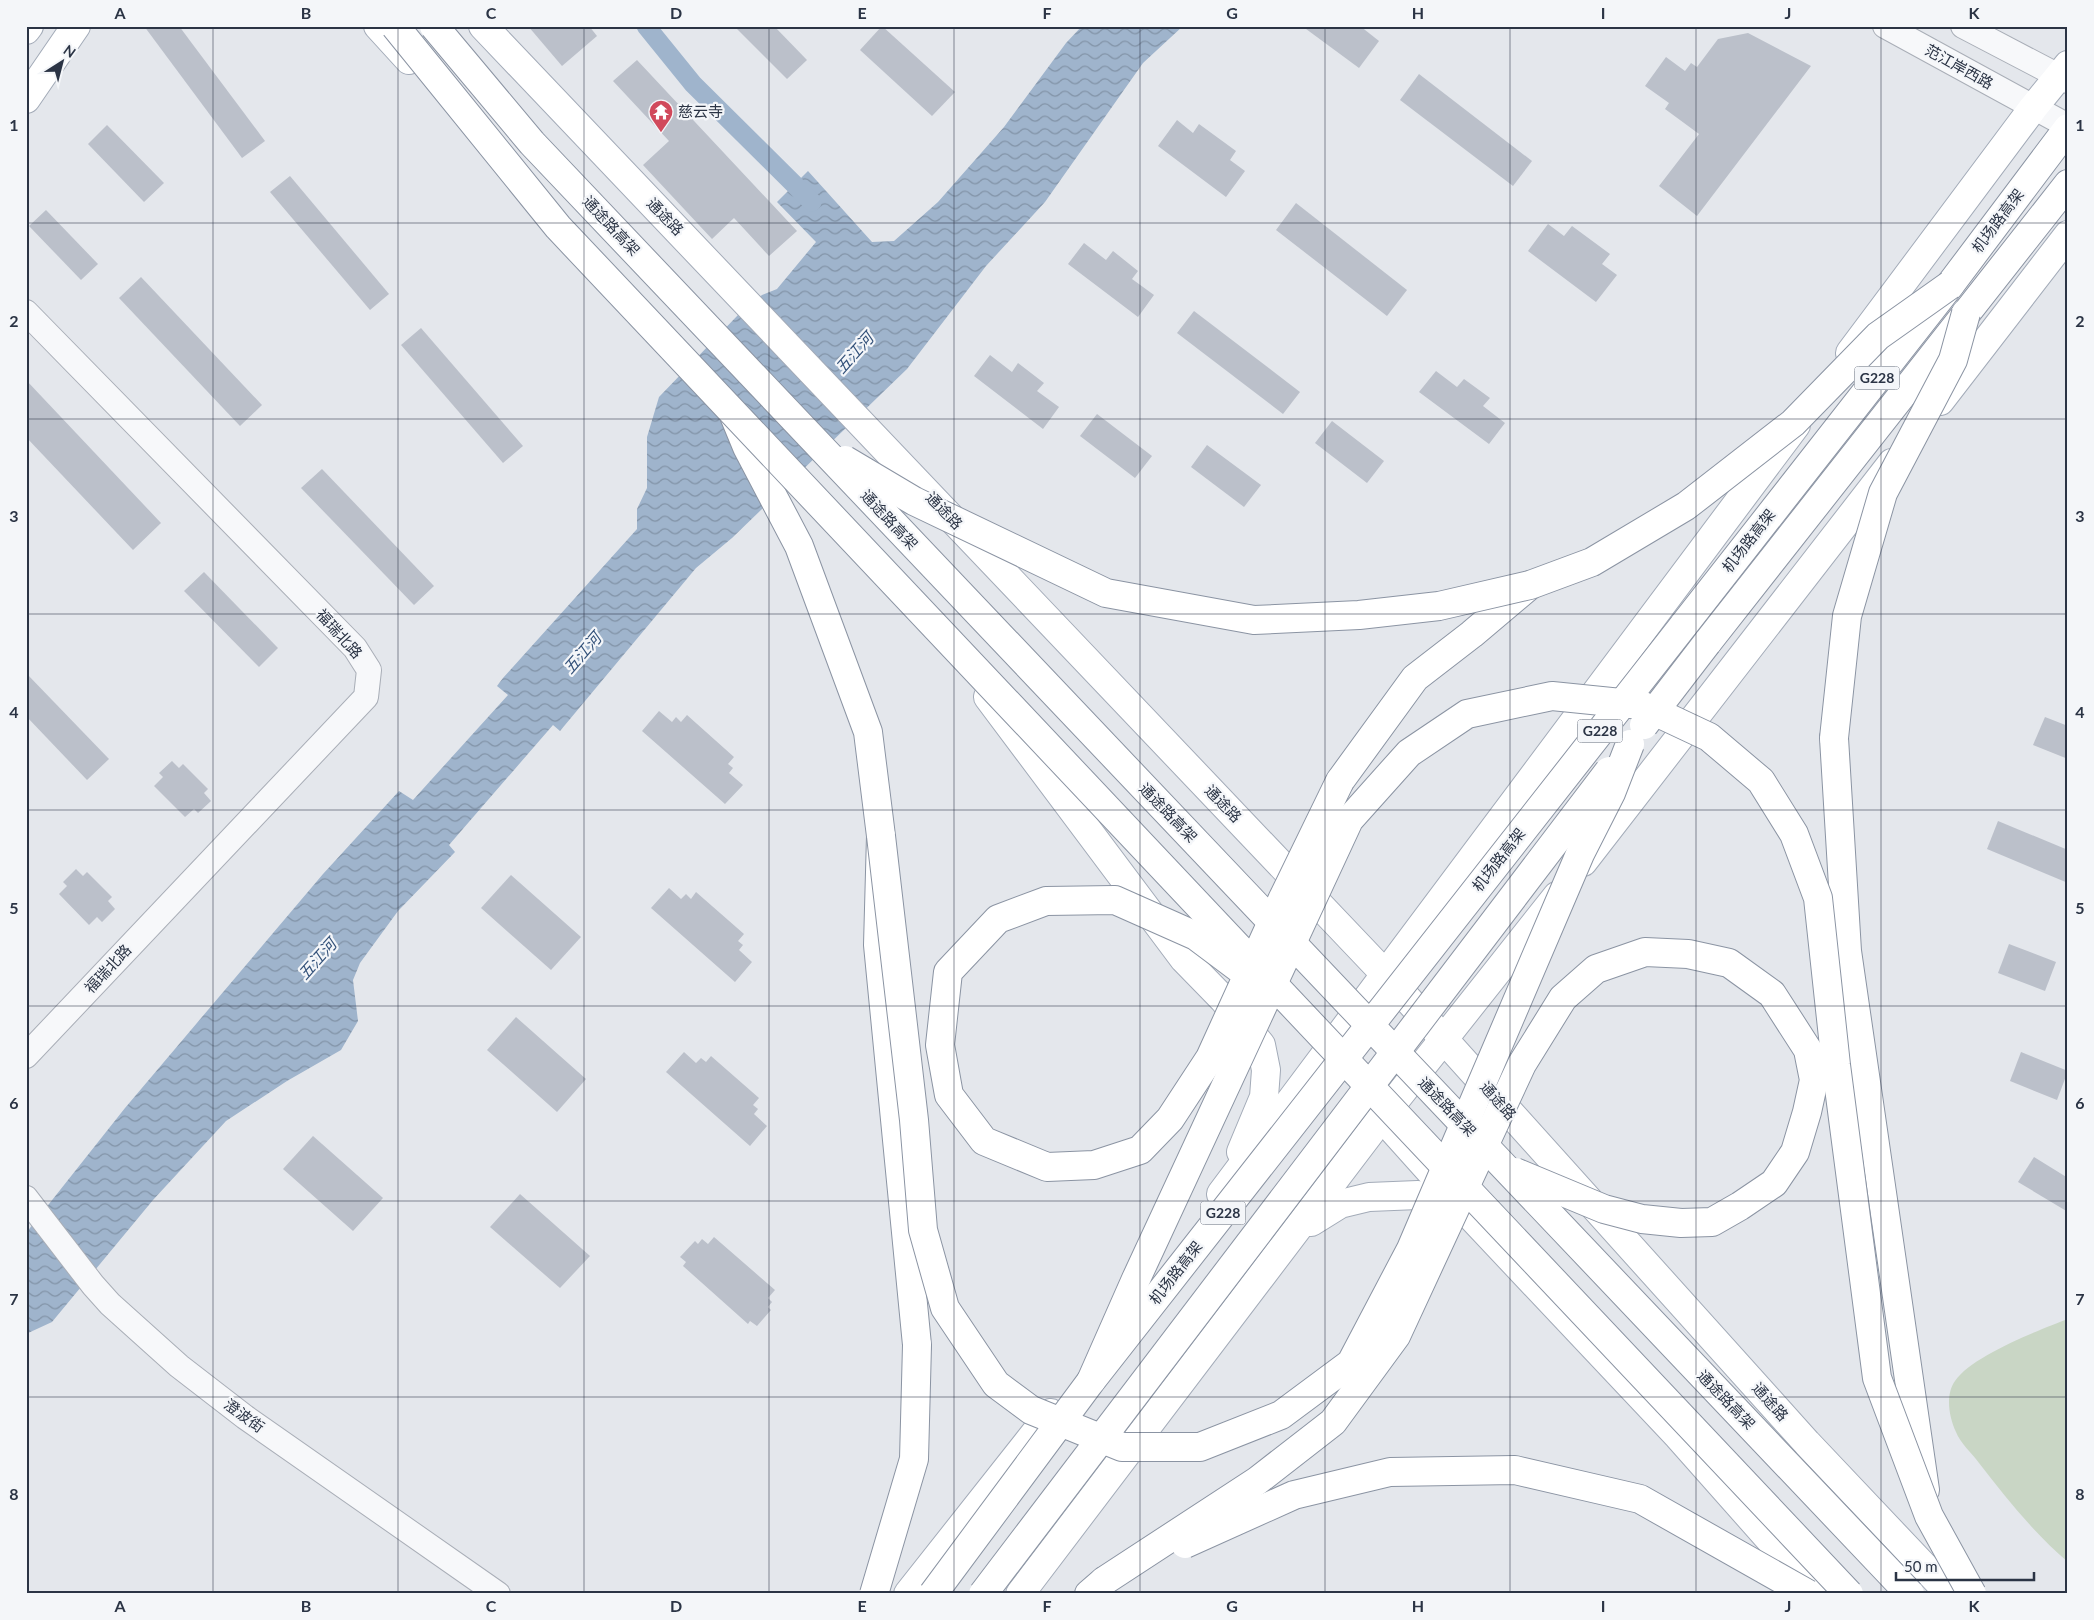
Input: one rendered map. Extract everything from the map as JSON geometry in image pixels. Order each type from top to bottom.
[{"type":"main road","points":[[26,30],[29,26]]},
{"type":"main road","points":[[26,99],[76,26]]},
{"type":"main road","points":[[378,26],[790,481],[986,694],[1325,1056],[1464,1209],[1678,1436],[1818,1594]]},
{"type":"main road","points":[[395,26],[558,227],[735,420],[1307,1020],[1849,1594]]},
{"type":"main road","name":"通途路高架","points":[[434,26],[532,143],[1910,1594]]},
{"type":"main road","name":"通途路","points":[[483,26],[1386,975],[1807,1443],[1950,1594]]},
{"type":"main road","points":[[908,1594],[1226,1188],[2033,108],[2065,74]]},
{"type":"main road","name":"机场路高架","points":[[933,1594],[1091,1381],[1950,285],[2068,127]]},
{"type":"main road","name":"机场路高架","points":[[983,1594],[1630,744],[2068,184]]},
{"type":"main road","points":[[1020,1594],[1382,1118],[1444,1041],[2068,235]]},
{"type":"main road","points":[[816,442],[914,501],[1106,593],[1254,620],[1360,616],[1430,607],[1530,585],[1592,562],[1686,506],[1793,423],[1878,336],[1950,285]]},
{"type":"main road","points":[[1929,1516],[1846,951],[1834,738],[1847,616],[1883,493],[1953,360],[1966,313]]},
{"type":"main road","points":[[735,420],[747,447],[799,546],[868,732],[914,1120],[923,1230],[945,1308],[996,1384],[1031,1410],[1122,1447],[1200,1448],[1281,1415],[1352,1363],[1411,1249],[1580,854],[1611,794],[1630,744]]},
{"type":"main road","points":[[1307,1020],[1252,978],[1244,972],[1196,936],[1114,900],[1046,901],[998,919],[948,972],[940,1045],[949,1096],[984,1141],[1047,1167],[1094,1165],[1140,1150],[1170,1119],[1210,1058],[1246,979],[1250,970],[1258,952],[1282,900],[1340,781],[1415,678],[1472,634],[1530,585]]},
{"type":"main road","points":[[986,694],[1184,959],[1224,1000],[1261,1046],[1266,1070],[1264,1097],[1226,1188]]},
{"type":"main road","points":[[1091,1381],[1136,1279],[1349,820],[1409,753],[1467,714],[1552,696],[1641,705],[1710,737],[1761,781],[1794,834],[1818,898],[1836,1065],[1876,1378],[1929,1516],[1972,1594]]},
{"type":"main road","points":[[874,1594],[914,1459],[917,1345],[878,945],[881,836]]},
{"type":"main road","points":[[1096,1587],[1257,1482],[1333,1422],[1396,1336],[1522,1064],[1562,998],[1596,969],[1645,952],[1688,954],[1728,963],[1772,994],[1808,1050],[1814,1080],[1795,1152],[1774,1183],[1712,1222],[1681,1223],[1642,1220],[1604,1209],[1505,1167]]},
{"type":"main road","points":[[1299,1229],[1340,1204],[1369,1197],[1418,1195],[1464,1209]]},
{"type":"main road","points":[[1096,1587],[1294,1495],[1390,1472],[1515,1470],[1640,1499],[1808,1594]]},
{"type":"street","name":"范江岸西路","points":[[1885,26],[2068,127]]},
{"type":"street","points":[[1963,26],[2065,74]]},
{"type":"street","name":"福瑞北路","points":[[26,312],[355,648],[370,670],[366,698],[26,1056]]},
{"type":"street","name":"澄波街","points":[[32,1206],[93,1286],[178,1366],[245,1417],[498,1594]]},
{"type":"green space","points":[[2068,1319],[2068,1562],[2021,1515],[1960,1440],[1951,1420],[1949,1399],[1955,1381],[1976,1362],[2007,1345]]},
{"type":"water","name":"五江河","points":[[1082,26],[1183,26],[1143,63],[1045,202],[986,266],[907,369],[732,538],[696,568],[560,731],[553,725],[449,845],[455,852],[398,911],[360,963],[353,980],[358,1021],[341,1050],[287,1081],[226,1121],[153,1200],[52,1322],[26,1334],[26,1233],[125,1108],[323,874],[399,791],[413,800],[508,695],[497,686],[503,678],[637,529],[637,509],[647,488],[647,437],[659,397],[738,315],[762,295],[777,289],[816,242],[777,202],[808,171],[872,242],[894,241],[938,202],[1004,127],[1066,43]]},
{"type":"building","points":[[144,26],[179,26],[265,141],[242,158]]},
{"type":"building","points":[[528,26],[589,26],[597,36],[562,66]]},
{"type":"building","points":[[734,26],[774,26],[807,60],[787,79]]},
{"type":"building","points":[[882,26],[955,92],[932,116],[860,50]]},
{"type":"building","points":[[1302,26],[1360,26],[1379,41],[1359,68]]},
{"type":"building","points":[[1748,33],[1811,66],[1697,216],[1659,186],[1699,134],[1665,109],[1669,103],[1645,86],[1666,57],[1685,71],[1691,63],[1697,67],[1718,39]]},
{"type":"building","points":[[637,60],[797,231],[769,256],[734,218],[712,239],[643,165],[669,141],[613,81]]},
{"type":"building","points":[[1419,74],[1532,161],[1513,186],[1400,100]]},
{"type":"building","points":[[1177,120],[1193,133],[1199,124],[1236,151],[1230,160],[1245,171],[1226,197],[1158,146]]},
{"type":"building","points":[[107,125],[164,183],[144,202],[88,144]]},
{"type":"building","points":[[290,176],[389,294],[370,310],[270,192]]},
{"type":"building","points":[[1296,203],[1407,290],[1387,316],[1276,230]]},
{"type":"building","points":[[46,210],[98,264],[81,280],[29,226]]},
{"type":"building","points":[[1548,224],[1564,236],[1572,226],[1610,254],[1602,264],[1617,275],[1596,302],[1528,251]]},
{"type":"building","points":[[1084,243],[1106,260],[1113,251],[1138,271],[1132,279],[1154,295],[1138,317],[1068,264]]},
{"type":"building","points":[[141,277],[262,405],[240,426],[119,298]]},
{"type":"building","points":[[1194,311],[1300,392],[1283,414],[1177,333]]},
{"type":"building","points":[[421,328],[523,446],[503,463],[401,345]]},
{"type":"building","points":[[990,355],[1012,372],[1018,363],[1044,383],[1037,391],[1059,407],[1043,429],[974,376]]},
{"type":"building","points":[[1436,371],[1457,387],[1464,379],[1490,398],[1483,406],[1505,423],[1489,444],[1419,392]]},
{"type":"building","points":[[26,380],[161,523],[133,550],[26,437]]},
{"type":"building","points":[[1097,414],[1152,456],[1135,478],[1080,436]]},
{"type":"building","points":[[1332,421],[1384,461],[1367,483],[1315,443]]},
{"type":"building","points":[[1207,445],[1261,485],[1244,507],[1191,467]]},
{"type":"building","points":[[322,469],[434,586],[414,605],[301,488]]},
{"type":"building","points":[[204,572],[278,648],[259,667],[184,591]]},
{"type":"building","points":[[26,673],[109,759],[87,780],[26,716]]},
{"type":"building","points":[[659,711],[672,722],[676,717],[681,722],[687,715],[734,757],[728,764],[733,768],[729,773],[743,785],[725,804],[642,731]]},
{"type":"building","points":[[2045,717],[2068,726],[2068,759],[2033,745]]},
{"type":"building","points":[[172,761],[179,768],[183,764],[208,789],[204,793],[211,801],[198,813],[194,809],[185,817],[154,786],[163,777],[159,773]]},
{"type":"building","points":[[1998,821],[2068,850],[2068,883],[1987,849]]},
{"type":"building","points":[[76,869],[83,876],[87,872],[112,897],[108,901],[115,909],[102,922],[97,917],[89,925],[59,894],[67,886],[63,882]]},
{"type":"building","points":[[511,875],[581,937],[551,970],[481,908]]},
{"type":"building","points":[[669,888],[681,899],[686,894],[691,899],[696,892],[744,934],[738,941],[743,945],[739,950],[752,962],[735,982],[651,908]]},
{"type":"building","points":[[2009,944],[2056,962],[2045,991],[1998,973]]},
{"type":"building","points":[[516,1017],[586,1079],[557,1112],[487,1050]]},
{"type":"building","points":[[684,1052],[696,1063],[701,1058],[706,1062],[711,1056],[759,1098],[753,1105],[758,1109],[754,1114],[767,1126],[750,1146],[666,1072]]},
{"type":"building","points":[[2021,1052],[2068,1071],[2057,1100],[2010,1081]]},
{"type":"building","points":[[313,1136],[383,1198],[353,1231],[283,1169]]},
{"type":"building","points":[[2034,1157],[2068,1178],[2068,1212],[2018,1182]]},
{"type":"building","points":[[520,1194],[590,1256],[560,1288],[490,1227]]},
{"type":"building","points":[[714,1237],[775,1290],[768,1298],[772,1302],[768,1307],[771,1310],[757,1326],[750,1321],[748,1324],[683,1266],[686,1262],[680,1257],[695,1241],[698,1244],[702,1239],[708,1244]]},
{"type":"waterway","points":[[646,26],[693,84],[812,202]]},
{"type":"place","name":"慈云寺","points":[[661,133]]}]
